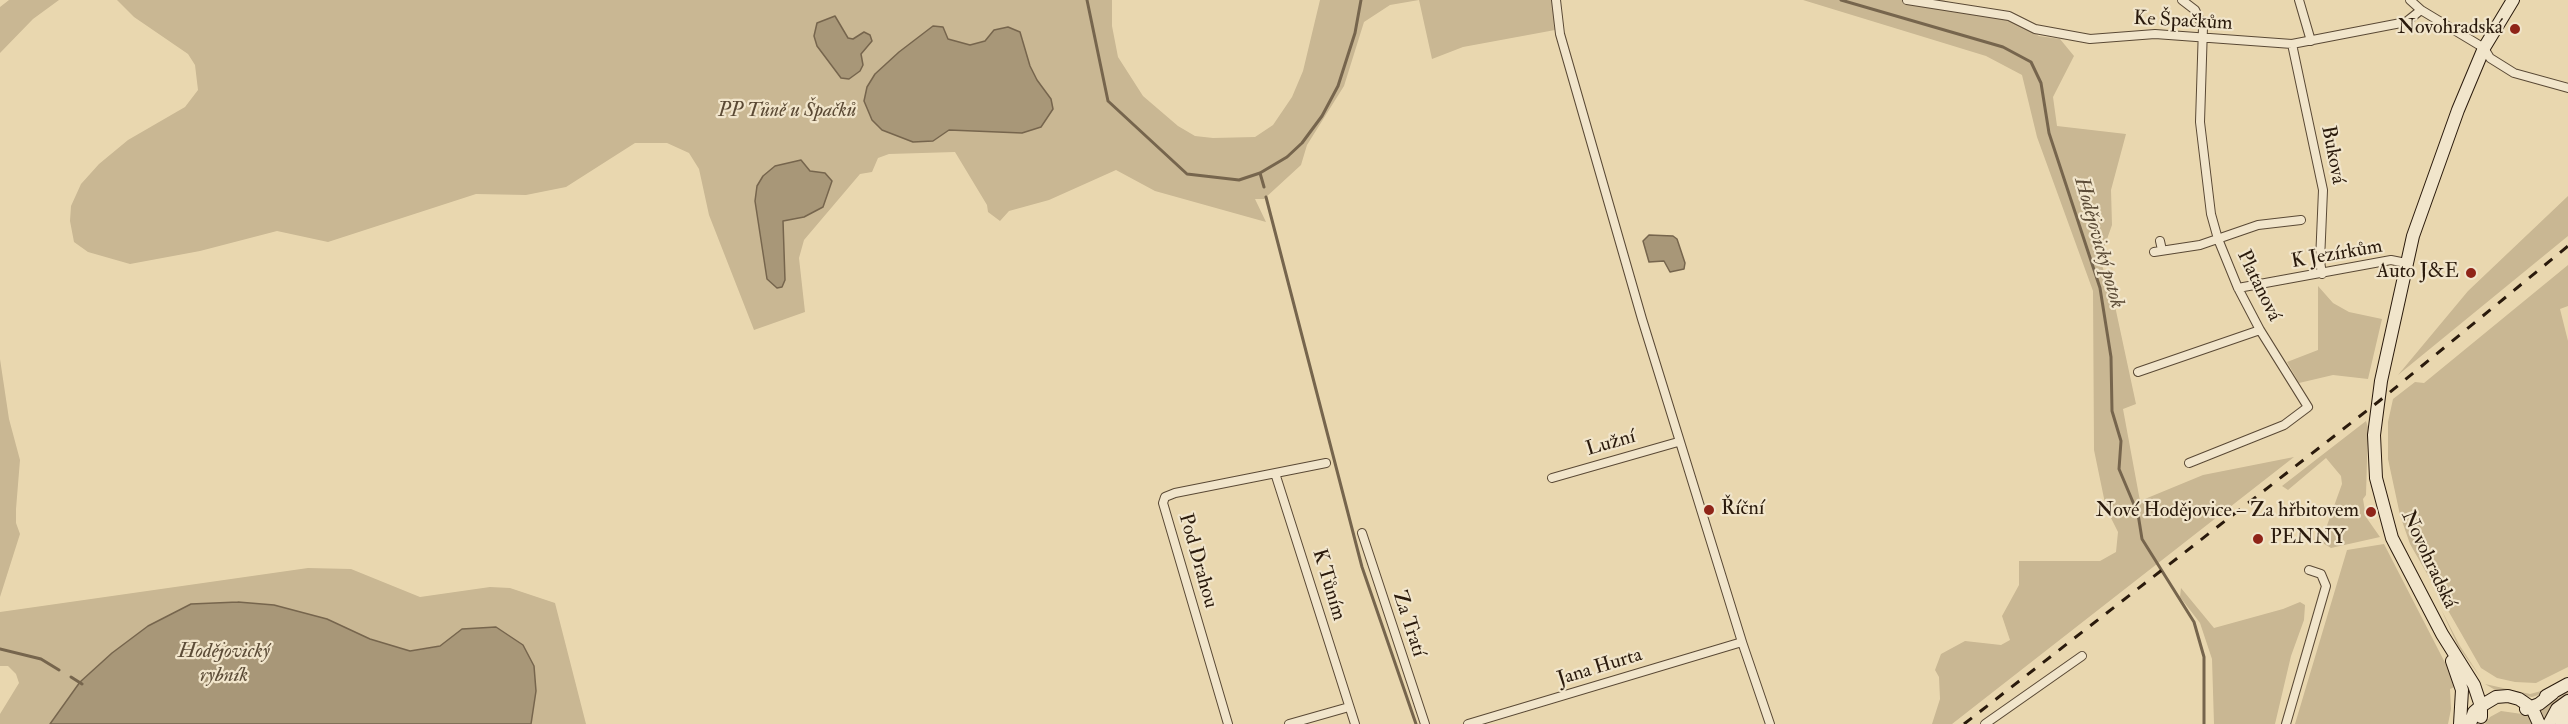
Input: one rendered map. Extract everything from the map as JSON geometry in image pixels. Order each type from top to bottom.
[{"type":"main road","name":"Novohradská","points":[[2477,718],[2474,685],[2442,634],[2392,538],[2376,478],[2376,413],[2413,236],[2458,110],[2484,48],[2513,0]]},
{"type":"main road","points":[[2442,634],[2462,690],[2460,724]]},
{"type":"main road","points":[[2477,718],[2497,705],[2528,705],[2568,684]]},
{"type":"main road","name":"Novohradská","points":[[2474,685],[2496,698]]},
{"type":"main road","points":[[2477,718],[2496,698],[2514,697],[2528,705],[2539,724]]},
{"type":"main road","points":[[2549,724],[2557,709],[2568,701]]},
{"type":"main road","points":[[2562,724],[2568,713]]},
{"type":"street","points":[[1556,0],[1563,45],[1678,442],[1770,724]]},
{"type":"street","name":"Ke Špačkům","points":[[1907,0],[2009,16],[2035,29],[2090,39],[2155,34],[2292,44],[2406,22],[2421,10]]},
{"type":"street","name":"Platanová","points":[[2182,0],[2195,10],[2202,27],[2200,122],[2210,205],[2218,239],[2238,288],[2260,330],[2308,407],[2284,425],[2189,463]]},
{"type":"street","points":[[2299,0],[2312,41]]},
{"type":"street","points":[[2410,0],[2421,10],[2484,48],[2490,57],[2514,73],[2568,88]]},
{"type":"street","name":"Buková","points":[[2292,44],[2323,190],[2320,261],[2322,274]]},
{"type":"street","points":[[2158,248],[2218,239],[2240,230],[2301,220]]},
{"type":"street","name":"K Jezírkům","points":[[2238,288],[2391,260],[2406,263]]},
{"type":"street","points":[[2138,372],[2260,330]]},
{"type":"street","name":"Lužní","points":[[1552,478],[1678,442]]},
{"type":"street","name":"Pod Drahou","points":[[1228,724],[1163,503],[1165,497],[1175,493],[1326,463]]},
{"type":"street","name":"K Tůním","points":[[1275,473],[1355,724]]},
{"type":"street","name":"Za Tratí","points":[[1362,533],[1425,724]]},
{"type":"street","points":[[2286,724],[2326,586],[2320,574],[2308,570]]},
{"type":"street","name":"Jana Hurta","points":[[1468,724],[1742,642]]},
{"type":"street","points":[[1985,724],[2082,656]]},
{"type":"street","points":[[1288,724],[1349,707]]},
{"type":"green space","points":[[9,0],[59,0],[33,19],[0,53],[0,7]]},
{"type":"green space","name":"PP Tůně u Špačků","points":[[117,0],[1112,0],[1112,26],[1118,57],[1143,96],[1178,126],[1195,136],[1213,138],[1255,137],[1273,125],[1292,97],[1303,71],[1320,0],[1419,0],[1390,5],[1364,22],[1344,86],[1307,145],[1301,165],[1264,199],[1255,199],[1266,222],[1155,191],[1116,170],[1049,200],[1009,211],[1000,221],[988,212],[987,205],[955,152],[889,154],[878,158],[872,172],[860,174],[804,240],[799,258],[805,312],[754,330],[709,215],[699,169],[689,153],[667,143],[635,143],[566,187],[526,195],[476,194],[328,242],[277,231],[200,251],[130,264],[88,252],[74,242],[70,221],[71,206],[81,184],[99,164],[128,140],[185,107],[198,90],[195,65],[188,54],[134,17]]},
{"type":"green space","points":[[1419,0],[1552,0],[1555,30],[1463,47],[1432,59]]},
{"type":"green space","points":[[1803,0],[1943,0],[2013,22],[2039,36],[2060,39],[2074,56],[2053,97],[2057,126],[2126,134],[2111,190],[2112,225],[2100,259],[2115,306],[2136,404],[2123,409],[2140,501],[2203,475],[2294,457],[1952,724],[1932,724],[1940,699],[1939,677],[1935,670],[1941,654],[1965,641],[2001,645],[2010,640],[2002,616],[2019,585],[2019,561],[2100,561],[2116,552],[2118,532],[2106,508],[2094,450],[2093,291],[2037,137],[2022,75],[1986,56]]},
{"type":"green space","points":[[2568,196],[2568,236],[2398,375],[2468,291]]},
{"type":"green space","points":[[2568,265],[2568,306],[2560,309],[2568,341],[2568,667],[2536,683],[2515,682],[2497,678],[2481,668],[2410,544],[2400,515],[2388,459],[2388,422],[2393,399],[2415,382],[2424,383]]},
{"type":"green space","points":[[2318,286],[2333,303],[2349,312],[2382,319],[2368,379],[2333,375],[2299,383],[2287,362],[2318,350]]},
{"type":"green space","points":[[0,359],[9,419],[20,460],[16,523],[20,534],[0,597]]},
{"type":"green space","points":[[2366,421],[2368,427],[2366,495],[2363,499],[2366,517],[2380,537],[2331,548],[2321,542],[2342,484],[2341,476],[2326,458],[2288,490],[2282,486]]},
{"type":"green space","points":[[2384,544],[2457,686],[2450,689],[2451,709],[2448,724],[2295,724],[2347,550]]},
{"type":"green space","points":[[308,568],[351,569],[420,597],[490,587],[510,588],[555,603],[586,724],[531,724],[536,691],[463,629],[440,646],[410,651],[370,639],[327,619],[274,605],[238,602],[191,604],[148,626],[112,653],[80,682],[50,724],[0,724],[0,714],[19,683],[16,674],[8,666],[0,666],[0,612]]},
{"type":"green space","points":[[2181,588],[2214,628],[2300,602],[2305,605],[2304,620],[2291,656],[2275,724],[2214,724],[2212,659],[2200,623],[2180,597]]},
{"type":"green space","points":[[2441,609],[2460,646],[2481,678],[2458,646]]},
{"type":"green space","points":[[2568,677],[2542,694],[2532,697],[2497,691],[2485,684],[2530,694],[2545,690]]},
{"type":"green space","points":[[2568,692],[2568,696],[2545,722],[2538,710]]},
{"type":"green space","points":[[2501,711],[2529,715],[2533,724],[2485,724],[2490,717]]},
{"type":"water","points":[[835,16],[848,38],[853,39],[864,32],[870,35],[872,41],[861,54],[863,65],[860,71],[849,79],[841,78],[817,46],[814,36],[817,23]]},
{"type":"water","points":[[933,26],[943,27],[948,39],[970,45],[985,41],[994,30],[1008,27],[1020,32],[1030,66],[1051,99],[1053,109],[1041,127],[1022,133],[949,130],[933,141],[913,142],[882,130],[872,120],[864,101],[867,87],[875,74]]},
{"type":"water","points":[[801,160],[810,171],[825,173],[832,181],[823,207],[804,217],[783,221],[785,280],[782,287],[777,288],[767,279],[755,201],[757,186],[763,176],[775,166]]},
{"type":"water","points":[[1649,235],[1673,236],[1677,239],[1685,263],[1684,269],[1670,272],[1664,261],[1649,262],[1643,241]]},
{"type":"water","name":"Hodějovický rybník","points":[[238,602],[274,605],[327,619],[370,639],[410,651],[440,646],[462,629],[496,627],[523,645],[534,666],[536,691],[531,724],[50,724],[80,682],[112,653],[148,626],[191,604]]},
{"type":"waterway","points":[[1087,0],[1108,101],[1187,174],[1239,180],[1260,173],[1287,157],[1302,143],[1322,116],[1338,86],[1355,33],[1361,0]]},
{"type":"waterway","name":"Hodějovický potok","points":[[1841,0],[2003,47],[2031,62],[2041,83],[2049,133],[2100,288],[2111,357],[2112,411],[2121,441],[2119,469],[2138,514],[2142,539],[2194,622],[2204,657],[2204,724]]},
{"type":"waterway","points":[[1260,173],[1264,187]]},
{"type":"waterway","points":[[1266,197],[1362,567],[1416,724]]},
{"type":"waterway","points":[[0,649],[41,659],[59,670]]},
{"type":"waterway","points":[[71,677],[82,684]]},
{"type":"railway","points":[[1964,724],[2378,402],[2568,246]]},
{"type":"place","name":"Novohradská","points":[[2515,29]]},
{"type":"place","name":"Auto J&E","points":[[2471,273]]},
{"type":"place","name":"Říční","points":[[1709,510]]},
{"type":"place","name":"Nové Hodějovice – Za hřbitovem","points":[[2371,512]]},
{"type":"place","name":"PENNY","points":[[2258,539]]}]
